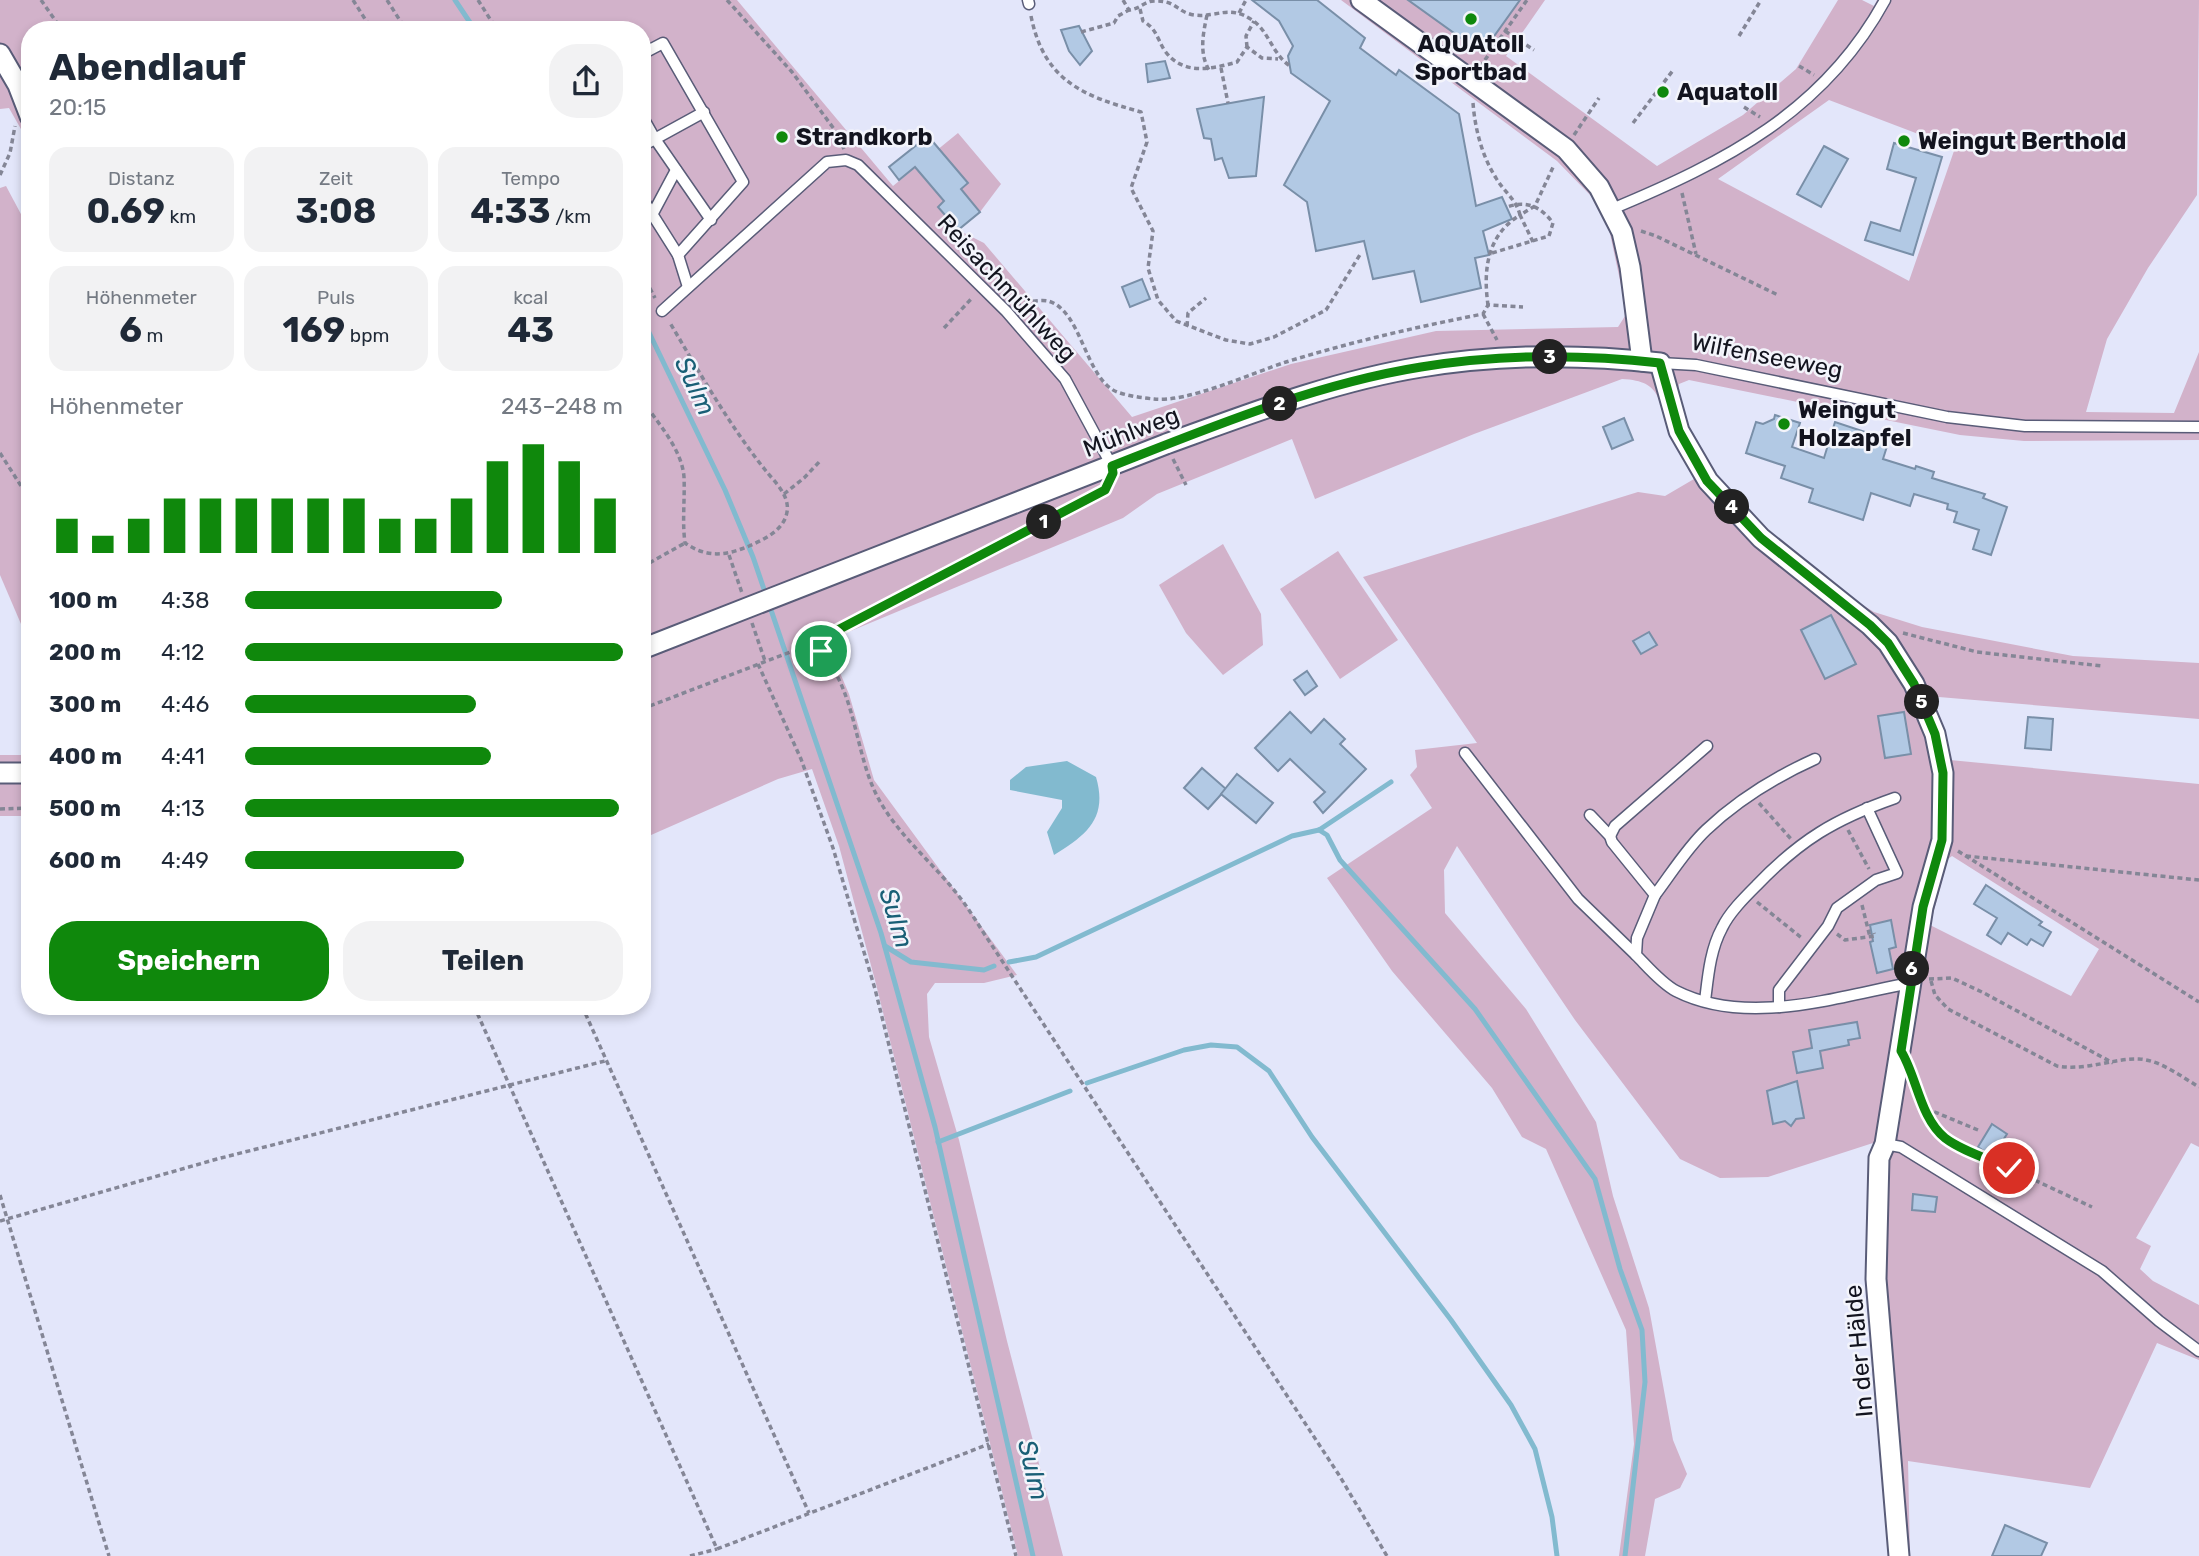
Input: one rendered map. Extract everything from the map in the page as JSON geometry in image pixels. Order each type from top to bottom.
[{"type":"street","name":"Wilfenseeweg","points":[[1362,0],[1566,149],[1599,187],[1622,232],[1651,362],[1679,431],[1707,481],[1761,538],[1870,625],[1888,643],[1914,684],[1935,734],[1943,773],[1942,840]]},
{"type":"street","points":[[0,54],[18,85],[21,112]]},
{"type":"street","name":"Mühlweg","points":[[651,645],[1166,444],[1254,412],[1347,384],[1420,367],[1507,358],[1588,356],[1651,362]]},
{"type":"street","points":[[0,773],[21,773]]},
{"type":"street","name":"In der Hälde","points":[[1899,1556],[1876,1279],[1879,1158],[1885,1144],[1923,907],[1942,840]]},
{"type":"lane","points":[[1612,209],[1679,181],[1743,146],[1780,121],[1825,82],[1855,50],[1885,0]]},
{"type":"lane","points":[[651,49],[663,43],[743,182],[678,255]]},
{"type":"lane","points":[[651,141],[704,112]]},
{"type":"lane","points":[[651,132],[711,220]]},
{"type":"lane","points":[[662,311],[827,162],[846,160]]},
{"type":"lane","name":"Reisachmühlweg","points":[[846,160],[858,165],[1006,311],[1065,379],[1112,466]]},
{"type":"lane","points":[[676,170],[652,215],[678,255],[688,287]]},
{"type":"lane","name":"Wilfenseeweg","points":[[1651,362],[1696,365],[1947,417],[2025,426],[2199,427]]},
{"type":"lane","points":[[1610,836],[1615,826],[1707,746]]},
{"type":"lane","points":[[1465,753],[1578,899],[1674,990],[1705,1001],[1744,1007],[1779,1007],[1910,983]]},
{"type":"lane","points":[[1636,955],[1637,938],[1656,895],[1704,831],[1750,794],[1780,775],[1815,759]]},
{"type":"lane","points":[[1705,1001],[1713,952],[1722,927],[1748,894],[1797,846],[1842,819],[1895,798]]},
{"type":"lane","points":[[1779,1007],[1779,990],[1828,926],[1837,908],[1876,880],[1896,873],[1867,808]]},
{"type":"lane","points":[[1590,814],[1656,895]]},
{"type":"lane","points":[[1885,1144],[1901,1147],[2102,1271],[2159,1321],[2199,1351]]},
{"type":"path","points":[[41,0],[56,21]]},
{"type":"path","points":[[353,0],[366,21]]},
{"type":"path","points":[[387,0],[400,21]]},
{"type":"path","points":[[478,0],[491,21]]},
{"type":"path","points":[[727,0],[792,72],[830,123],[843,145],[846,160]]},
{"type":"path","points":[[1123,0],[1129,9]]},
{"type":"path","points":[[1239,13],[1246,0]]},
{"type":"path","points":[[1527,0],[1472,78],[1477,137],[1496,179],[1517,203],[1532,242]]},
{"type":"path","points":[[1739,36],[1761,0]]},
{"type":"path","points":[[1081,32],[1114,23],[1118,16],[1129,9],[1140,9],[1150,1],[1172,1],[1186,13],[1207,15],[1221,11],[1239,13],[1254,20],[1279,59],[1290,66]]},
{"type":"path","points":[[1028,2],[1035,34],[1056,72],[1097,100],[1141,111],[1147,142],[1131,188],[1153,231],[1149,268],[1158,300],[1176,321],[1226,340],[1250,344],[1274,337],[1325,310],[1361,253]]},
{"type":"path","points":[[1140,9],[1143,21],[1154,27],[1165,51],[1174,60],[1200,71],[1221,69],[1237,62],[1247,47],[1246,36],[1254,20]]},
{"type":"path","points":[[1207,15],[1202,50],[1209,70]]},
{"type":"path","points":[[1505,31],[1534,50]]},
{"type":"path","points":[[1247,47],[1262,58],[1279,59]]},
{"type":"path","points":[[1221,69],[1228,103]]},
{"type":"path","points":[[1633,122],[1674,69]]},
{"type":"path","points":[[1006,311],[1014,304],[1046,301],[1060,307],[1104,382],[1116,391],[1154,399],[1177,400],[1287,362],[1391,332],[1483,314],[1488,305],[1485,269],[1499,232],[1535,206],[1552,168],[1566,149],[1578,125],[1599,98]]},
{"type":"path","points":[[0,175],[21,124]]},
{"type":"path","points":[[1679,181],[1696,256]]},
{"type":"path","points":[[1492,253],[1549,236],[1553,223],[1544,210],[1517,203],[1507,207]]},
{"type":"path","points":[[1622,232],[1636,230],[1646,233],[1778,295]]},
{"type":"path","points":[[944,328],[982,288]]},
{"type":"path","points":[[651,290],[750,452],[784,494],[788,510],[782,526],[761,541],[729,555],[701,553],[685,543]]},
{"type":"path","points":[[1186,326],[1188,313],[1206,298]]},
{"type":"path","points":[[1488,305],[1523,307]]},
{"type":"path","points":[[1483,314],[1507,358]]},
{"type":"path","points":[[651,414],[676,451],[684,475],[682,518],[685,543]]},
{"type":"path","points":[[1166,444],[1186,485]]},
{"type":"path","points":[[0,453],[21,486]]},
{"type":"path","points":[[784,494],[821,460]]},
{"type":"path","points":[[651,706],[811,644],[1105,490],[1113,473],[1112,466]]},
{"type":"path","points":[[651,562],[685,543]]},
{"type":"path","points":[[729,555],[765,662]]},
{"type":"path","points":[[1870,625],[1977,652],[2102,666]]},
{"type":"path","points":[[811,644],[830,662],[842,686],[872,785],[890,817],[958,895],[991,944],[1339,1475],[1387,1556]]},
{"type":"path","points":[[758,664],[806,772],[833,848],[875,989],[1016,1556]]},
{"type":"path","points":[[1750,794],[1797,846]]},
{"type":"path","points":[[0,808],[21,808]]},
{"type":"path","points":[[1842,819],[1876,880]]},
{"type":"path","points":[[1942,840],[2199,1002]]},
{"type":"path","points":[[1964,855],[2000,861],[2199,880]]},
{"type":"path","points":[[1748,894],[1789,928]]},
{"type":"path","points":[[1846,940],[1874,937],[1863,906]]},
{"type":"path","points":[[1910,983],[1952,978],[2113,1063]]},
{"type":"path","points":[[1931,979],[1935,995],[1948,1009],[2057,1066],[2071,1068],[2139,1059],[2157,1064],[2199,1087]]},
{"type":"path","points":[[478,1015],[717,1549]]},
{"type":"path","points":[[586,1015],[809,1513]]},
{"type":"path","points":[[1901,1051],[1911,1067],[1932,1124],[1945,1138],[2092,1207]]},
{"type":"path","points":[[0,1221],[216,1159],[605,1061]]},
{"type":"path","points":[[1925,1108],[1978,1130]]},
{"type":"path","points":[[0,1195],[109,1556]]},
{"type":"path","points":[[690,1556],[717,1549],[989,1444]]},
{"type":"shaded area","points":[[0,0],[737,0],[893,186],[958,133],[1001,184],[980,212],[958,230],[984,243],[1132,417],[1291,364],[1436,331],[1618,327],[1627,313],[1609,229],[1592,197],[1557,161],[1341,0],[1545,0],[1506,56],[1657,166],[1743,115],[1796,69],[1838,0],[1862,0],[1874,6],[1877,0],[2199,0],[2197,195],[2148,268],[2107,339],[2086,412],[2174,413],[2199,352],[2199,440],[2024,441],[1960,435],[1689,380],[1679,384],[1678,395],[1683,419],[1715,479],[1765,533],[1840,591],[1874,612],[1922,627],[2073,656],[2199,663],[2199,719],[1927,696],[1949,748],[1950,760],[2199,784],[2199,1147],[2191,1143],[2136,1238],[2151,1246],[2140,1269],[2153,1281],[2199,1305],[2199,1360],[2157,1343],[2090,1488],[1908,1461],[1910,1556],[1892,1556],[1873,1143],[1768,1177],[1720,1178],[1680,1159],[1575,1020],[1457,846],[1444,870],[1445,913],[1526,1009],[1596,1122],[1613,1196],[1649,1308],[1673,1440],[1687,1474],[1680,1488],[1655,1499],[1645,1556],[1619,1556],[1634,1444],[1626,1330],[1546,1149],[1522,1137],[1492,1088],[1392,971],[1327,878],[1432,808],[1410,775],[1417,767],[1415,750],[1477,743],[1363,577],[1638,492],[1665,496],[1694,479],[1672,441],[1653,389],[1646,384],[1622,379],[1474,434],[1315,499],[1292,439],[1157,494],[1123,518],[834,638],[829,647],[849,694],[874,780],[1017,975],[984,983],[935,983],[927,994],[929,1037],[959,1140],[1007,1341],[1063,1556],[1018,1556],[876,984],[839,846],[812,769],[778,779],[651,835],[651,21],[21,21],[21,129],[9,108],[0,109]],"holes":[[[1829,100],[1955,148],[1909,281],[1718,179]],[[1952,856],[2099,949],[2071,996],[1930,925],[1948,859]]]},
{"type":"shaded area","points":[[6,186],[21,214],[21,624],[0,575],[0,188]]},
{"type":"shaded area","points":[[1223,544],[1261,614],[1263,645],[1223,675],[1186,633],[1159,585]]},
{"type":"shaded area","points":[[1338,551],[1398,640],[1340,679],[1280,589]]},
{"type":"shaded area","points":[[0,755],[21,755],[21,816],[0,816]]},
{"type":"water","points":[[1067,761],[1096,777],[1099,804],[1092,824],[1085,832],[1054,855],[1047,832],[1062,808],[1062,800],[1010,790],[1010,780],[1026,767]]},
{"type":"building","points":[[1252,0],[1317,0],[1365,38],[1360,48],[1396,75],[1399,70],[1459,114],[1476,206],[1502,197],[1512,219],[1483,231],[1489,255],[1475,258],[1481,288],[1421,302],[1414,271],[1373,279],[1364,241],[1316,251],[1307,202],[1284,185],[1330,101],[1291,73],[1288,56],[1293,46],[1279,21]]},
{"type":"building","name":"AQUAtoll Sportbad","points":[[1408,0],[1520,0],[1482,53]]},
{"type":"building","points":[[1079,26],[1092,51],[1080,65],[1069,51],[1061,30]]},
{"type":"building","points":[[1165,61],[1170,78],[1148,82],[1146,64]]},
{"type":"building","points":[[1264,97],[1256,176],[1229,178],[1222,158],[1215,160],[1211,139],[1204,138],[1197,109]]},
{"type":"building","points":[[928,136],[968,183],[961,189],[980,212],[958,230],[938,207],[944,201],[915,167],[899,180],[889,167]]},
{"type":"building","points":[[1894,143],[1942,157],[1913,255],[1865,240],[1871,222],[1900,231],[1916,178],[1887,169]]},
{"type":"building","points":[[1824,146],[1848,159],[1821,207],[1797,194]]},
{"type":"building","points":[[1142,279],[1150,299],[1130,307],[1122,287]]},
{"type":"building","points":[[1775,415],[1800,423],[1792,447],[1824,458],[1835,422],[1889,440],[1883,459],[1934,472],[1932,478],[1985,494],[1983,498],[2007,507],[1991,555],[1973,549],[1979,530],[1954,522],[1957,512],[1947,509],[1948,504],[1914,494],[1910,506],[1871,493],[1863,520],[1809,502],[1813,489],[1781,478],[1785,466],[1746,453],[1756,422],[1763,424],[1774,419]]},
{"type":"building","points":[[1624,418],[1633,440],[1612,449],[1603,427]]},
{"type":"building","points":[[1831,615],[1856,664],[1825,679],[1801,630]]},
{"type":"building","points":[[1649,632],[1657,645],[1641,654],[1633,641]]},
{"type":"building","points":[[1307,671],[1317,686],[1305,695],[1294,680]]},
{"type":"building","points":[[1290,712],[1311,733],[1324,719],[1345,739],[1340,744],[1366,769],[1323,813],[1314,802],[1325,792],[1290,759],[1278,771],[1255,748]]},
{"type":"building","points":[[1904,712],[1911,754],[1885,758],[1878,716]]},
{"type":"building","points":[[2028,717],[2053,719],[2051,750],[2025,748]]},
{"type":"building","points":[[1202,768],[1226,789],[1208,809],[1184,788]]},
{"type":"building","points":[[1237,774],[1273,803],[1256,823],[1221,794]]},
{"type":"building","points":[[1986,885],[2042,922],[2039,925],[2051,932],[2043,946],[2031,939],[2027,945],[2008,933],[2001,944],[1987,935],[1997,918],[1974,904]]},
{"type":"building","points":[[1891,920],[1896,947],[1889,949],[1893,969],[1877,973],[1870,942],[1873,941],[1870,925]]},
{"type":"building","points":[[1857,1022],[1860,1038],[1848,1040],[1849,1045],[1820,1051],[1823,1068],[1797,1073],[1793,1052],[1812,1048],[1809,1030]]},
{"type":"building","points":[[1797,1081],[1804,1118],[1796,1119],[1791,1126],[1785,1121],[1773,1124],[1767,1091]]},
{"type":"building","points":[[1992,1124],[2007,1134],[1992,1157],[1978,1147]]},
{"type":"building","points":[[1913,1194],[1937,1197],[1935,1212],[1912,1210]]},
{"type":"building","points":[[2005,1525],[2047,1543],[2041,1556],[1992,1556]]},
{"type":"waterway","name":"Sulm","points":[[455,0],[469,21]]},
{"type":"waterway","name":"Sulm","points":[[651,337],[725,490],[753,557],[881,933],[935,1127],[1033,1556]]},
{"type":"waterway","points":[[1009,962],[1036,957],[1292,836],[1319,830],[1391,782]]},
{"type":"waterway","points":[[1319,830],[1327,835],[1340,860],[1475,1009],[1595,1179],[1620,1269],[1642,1330],[1645,1382],[1625,1556]]},
{"type":"waterway","points":[[885,946],[911,962],[984,970],[994,966]]},
{"type":"waterway","points":[[1087,1083],[1184,1050],[1211,1045],[1237,1047],[1269,1071],[1312,1137],[1451,1320],[1511,1405],[1535,1449],[1552,1517],[1557,1556]]},
{"type":"waterway","points":[[938,1142],[1070,1091]]},
{"type":"place","name":"AQUAtoll Sportbad","points":[[1471,19]]},
{"type":"place","name":"Aquatoll","points":[[1663,92]]},
{"type":"place","name":"Strandkorb","points":[[782,137]]},
{"type":"place","name":"Weingut Berthold","points":[[1904,141]]},
{"type":"place","name":"Weingut Holzapfel","points":[[1784,424]]},
{"type":"route","points":[[821,651],[811,644],[1105,490],[1113,473],[1112,466],[1254,412],[1347,384],[1420,367],[1493,358],[1588,356],[1660,363],[1679,431],[1707,481],[1761,538],[1870,625],[1888,643],[1914,684],[1935,734],[1943,773],[1942,840],[1923,907],[1901,1051],[1911,1067],[1932,1124],[1945,1138],[2009,1168]]}]
